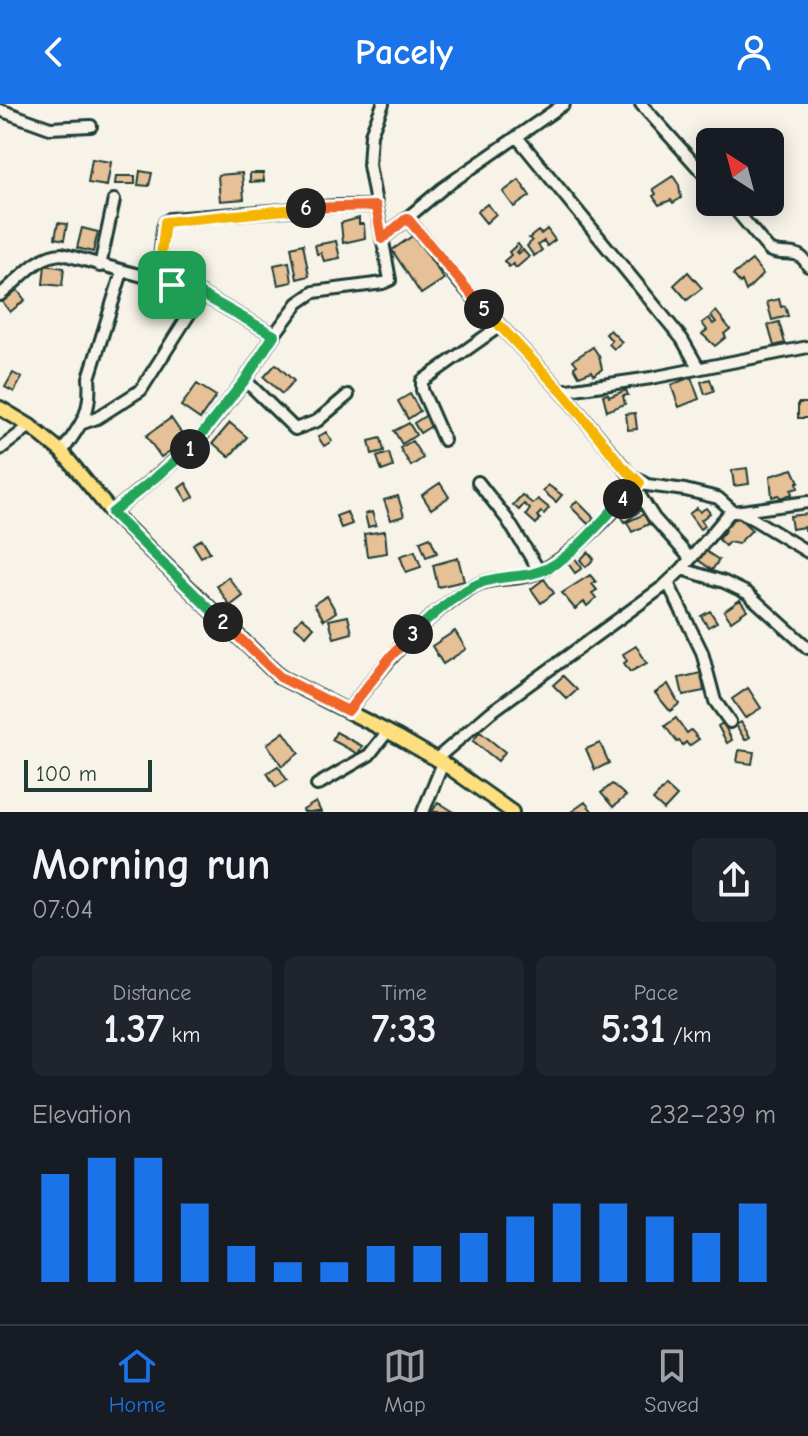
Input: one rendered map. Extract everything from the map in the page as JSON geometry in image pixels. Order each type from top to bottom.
[{"type":"main road","points":[[0,408],[30,426],[62,452],[112,513],[277,674],[388,731],[439,761],[512,812]]},
{"type":"street","points":[[112,513],[196,443],[245,380],[298,303],[314,292],[388,282],[391,276],[369,165],[369,147],[383,104]]},
{"type":"street","points":[[382,239],[443,188],[564,104]]},
{"type":"street","points":[[641,104],[696,165]]},
{"type":"street","points":[[0,110],[50,128],[91,126]]},
{"type":"street","points":[[517,137],[682,339],[698,367]]},
{"type":"street","points":[[100,266],[114,200]]},
{"type":"street","points":[[158,282],[163,228],[170,219],[336,206],[376,206]]},
{"type":"street","points":[[741,216],[769,250],[776,254],[802,256],[808,266]]},
{"type":"street","points":[[407,218],[561,391],[637,485],[654,518],[689,557]]},
{"type":"street","points":[[0,295],[32,266],[50,255],[62,254],[202,294],[274,335]]},
{"type":"street","points":[[62,452],[83,423],[89,405],[89,378],[122,272]]},
{"type":"street","points":[[83,423],[97,418],[141,390],[202,294]]},
{"type":"street","points":[[444,440],[422,390],[422,381],[500,326]]},
{"type":"street","points":[[561,391],[651,378],[808,347]]},
{"type":"street","points":[[245,380],[295,429],[317,421],[348,395]]},
{"type":"street","points":[[0,449],[30,426]]},
{"type":"street","points":[[478,482],[513,528],[540,572]]},
{"type":"street","points":[[637,485],[713,496],[808,552]]},
{"type":"street","points":[[348,711],[391,656],[427,620],[484,582],[540,572],[569,552],[637,485]]},
{"type":"street","points":[[423,812],[439,761],[503,703],[668,583],[735,511],[808,502]]},
{"type":"street","points":[[682,569],[747,593],[808,648]]},
{"type":"street","points":[[668,583],[702,652],[715,701],[730,722]]},
{"type":"street","points":[[317,785],[369,755],[388,731]]},
{"type":"building","points":[[92,159],[111,162],[107,186],[88,183]]},
{"type":"building","points":[[140,171],[152,173],[149,186],[138,185]]},
{"type":"building","points":[[242,173],[244,199],[220,201],[218,175]]},
{"type":"building","points":[[250,173],[263,173],[264,181],[250,182]]},
{"type":"building","points":[[116,176],[135,176],[135,184],[115,184]]},
{"type":"building","points":[[673,176],[679,185],[681,198],[659,205],[653,196],[656,194],[653,189]]},
{"type":"building","points":[[519,180],[530,196],[514,207],[503,192]]},
{"type":"building","points":[[487,204],[496,214],[486,223],[477,212]]},
{"type":"building","points":[[359,218],[359,224],[364,224],[365,238],[343,243],[341,223]]},
{"type":"building","points":[[58,223],[67,224],[64,240],[55,238]]},
{"type":"building","points":[[82,228],[98,232],[93,252],[77,248]]},
{"type":"building","points":[[547,229],[555,240],[547,246],[544,241],[538,245],[542,250],[534,256],[527,246],[532,241],[529,238]]},
{"type":"building","points":[[414,235],[444,279],[421,294],[392,250]]},
{"type":"building","points":[[336,241],[340,258],[324,261],[321,253],[317,254],[315,245]]},
{"type":"building","points":[[303,244],[309,276],[297,279],[291,247]]},
{"type":"building","points":[[518,244],[521,248],[516,252],[518,254],[523,250],[529,257],[516,268],[513,264],[509,267],[504,261]]},
{"type":"building","points":[[752,260],[763,274],[746,291],[742,281],[740,283],[733,275]]},
{"type":"building","points":[[289,262],[292,282],[278,285],[274,265]]},
{"type":"building","points":[[45,265],[64,268],[62,286],[43,284]]},
{"type":"building","points":[[688,272],[702,288],[687,300],[674,285]]},
{"type":"building","points":[[15,287],[25,300],[10,312],[0,299]]},
{"type":"building","points":[[779,299],[788,316],[772,320],[767,302]]},
{"type":"building","points":[[716,311],[730,329],[715,346],[702,334],[707,330],[702,323],[709,318],[713,324],[716,322],[711,316]]},
{"type":"building","points":[[779,322],[785,343],[774,346],[768,325]]},
{"type":"building","points":[[610,330],[622,342],[614,349],[606,334]]},
{"type":"building","points":[[593,347],[602,369],[594,375],[592,371],[579,376],[573,360]]},
{"type":"building","points":[[276,364],[294,381],[282,394],[264,377]]},
{"type":"building","points":[[13,373],[22,378],[14,392],[5,387]]},
{"type":"building","points":[[691,377],[699,399],[679,407],[671,385]]},
{"type":"building","points":[[710,379],[714,391],[705,394],[701,382]]},
{"type":"building","points":[[197,384],[216,396],[200,419],[181,406]]},
{"type":"building","points":[[626,390],[628,395],[623,396],[625,404],[607,411],[603,395],[608,394],[609,397]]},
{"type":"building","points":[[410,394],[420,411],[408,419],[398,401]]},
{"type":"building","points":[[798,403],[808,403],[808,418],[798,418]]},
{"type":"building","points":[[635,413],[637,429],[628,430],[626,414]]},
{"type":"building","points":[[427,415],[433,425],[420,433],[414,423]]},
{"type":"building","points":[[171,418],[186,440],[161,457],[146,436]]},
{"type":"building","points":[[230,423],[247,437],[229,457],[213,443]]},
{"type":"building","points":[[409,423],[416,435],[402,444],[394,431]]},
{"type":"building","points":[[326,432],[332,441],[324,446],[318,437]]},
{"type":"building","points":[[381,438],[384,451],[372,454],[369,441]]},
{"type":"building","points":[[412,441],[423,458],[411,466],[400,448]]},
{"type":"building","points":[[389,453],[393,467],[382,471],[377,457]]},
{"type":"building","points":[[747,468],[749,484],[734,486],[732,470]]},
{"type":"building","points":[[793,469],[799,482],[798,488],[791,490],[792,494],[772,497],[770,476]]},
{"type":"building","points":[[186,483],[194,497],[187,501],[179,488]]},
{"type":"building","points":[[440,483],[449,497],[431,509],[422,495]]},
{"type":"building","points":[[548,485],[562,495],[556,502],[543,491]]},
{"type":"building","points":[[522,495],[533,504],[538,499],[549,508],[537,516],[540,519],[536,524],[526,515],[530,509],[524,504],[519,510],[513,505]]},
{"type":"building","points":[[398,496],[404,516],[391,520],[384,500]]},
{"type":"building","points":[[632,499],[640,511],[625,522],[617,509]]},
{"type":"building","points":[[577,501],[594,518],[588,524],[571,507]]},
{"type":"building","points":[[697,508],[700,512],[706,508],[710,513],[701,520],[705,526],[700,529],[689,514]]},
{"type":"building","points":[[347,512],[352,524],[341,528],[336,516]]},
{"type":"building","points":[[372,512],[376,525],[368,527],[365,514]]},
{"type":"building","points":[[644,514],[649,524],[632,532],[627,522]]},
{"type":"building","points":[[808,514],[808,530],[804,527],[792,529],[790,516]]},
{"type":"building","points":[[738,517],[752,530],[738,544],[729,542],[725,546],[718,539],[726,530],[723,527]]},
{"type":"building","points":[[385,531],[387,553],[367,556],[364,534]]},
{"type":"building","points":[[430,537],[437,553],[426,557],[420,541]]},
{"type":"building","points":[[202,539],[210,552],[201,557],[193,544]]},
{"type":"building","points":[[704,550],[719,560],[712,570],[697,559]]},
{"type":"building","points":[[415,551],[421,567],[406,572],[400,556]]},
{"type":"building","points":[[588,552],[594,559],[586,567],[580,560]]},
{"type":"building","points":[[574,557],[582,568],[575,573],[567,562]]},
{"type":"building","points":[[458,558],[464,581],[438,587],[433,565]]},
{"type":"building","points":[[590,575],[596,582],[592,584],[597,590],[592,593],[596,598],[587,606],[584,602],[575,609],[562,593]]},
{"type":"building","points":[[228,577],[243,596],[230,606],[217,586]]},
{"type":"building","points":[[544,579],[554,593],[541,603],[531,589]]},
{"type":"building","points":[[327,596],[336,612],[324,620],[314,604]]},
{"type":"building","points":[[740,600],[747,610],[731,621],[724,611]]},
{"type":"building","points":[[710,611],[717,622],[708,627],[701,616]]},
{"type":"building","points":[[348,616],[352,633],[334,638],[329,620]]},
{"type":"building","points":[[302,617],[314,627],[306,636],[294,626]]},
{"type":"building","points":[[455,631],[466,649],[443,664],[432,646]]},
{"type":"building","points":[[636,646],[647,663],[630,672],[623,654]]},
{"type":"building","points":[[701,673],[704,691],[683,695],[679,678]]},
{"type":"building","points":[[563,676],[577,690],[567,699],[553,685]]},
{"type":"building","points":[[668,684],[679,704],[670,711],[655,693]]},
{"type":"building","points":[[748,688],[761,708],[745,718],[732,699]]},
{"type":"building","points":[[676,718],[687,733],[691,730],[699,739],[689,746],[686,742],[683,745],[677,742],[665,726]]},
{"type":"building","points":[[741,722],[750,737],[745,740],[736,725]]},
{"type":"building","points":[[723,723],[732,740],[727,743],[718,726]]},
{"type":"building","points":[[284,732],[299,753],[282,766],[267,744]]},
{"type":"building","points":[[336,732],[362,746],[358,754],[332,740]]},
{"type":"building","points":[[480,732],[505,752],[498,761],[473,741]]},
{"type":"building","points":[[600,743],[609,763],[595,770],[586,749]]},
{"type":"building","points":[[739,750],[754,752],[752,764],[737,762]]},
{"type":"building","points":[[278,766],[287,780],[276,787],[267,773]]},
{"type":"building","points":[[612,784],[626,796],[613,807],[601,793]]},
{"type":"building","points":[[666,786],[677,796],[664,810],[653,800]]},
{"type":"building","points":[[316,802],[321,812],[304,812],[303,810]]},
{"type":"building","points":[[438,802],[454,812],[432,812]]},
{"type":"building","points":[[585,802],[593,812],[571,812]]},
{"type":"route","points":[[336,206],[376,206],[382,239],[407,218],[460,283],[565,395],[622,466],[640,483],[551,566],[528,576],[474,586],[427,620],[391,656],[348,711],[277,674],[112,513],[196,443],[245,380],[274,335],[194,290],[172,285],[158,282],[163,228],[170,219],[336,206]]}]
